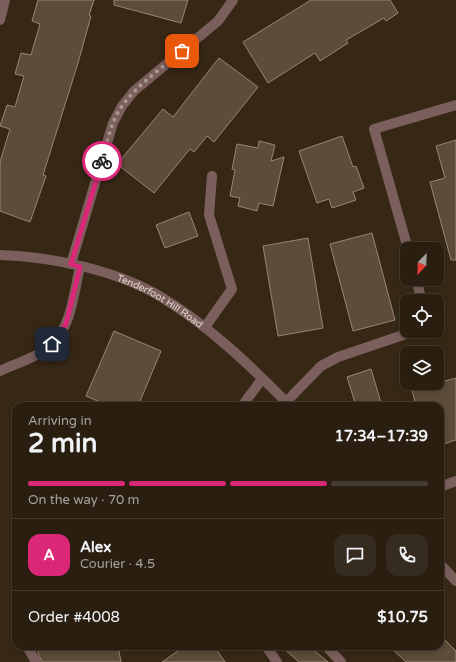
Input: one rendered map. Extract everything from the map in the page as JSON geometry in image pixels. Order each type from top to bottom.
[{"type":"street","points":[[0,20],[6,0]]},
{"type":"street","points":[[0,371],[42,352],[61,334],[66,324],[76,266],[113,123],[122,106],[134,91],[218,21],[233,0]]},
{"type":"street","points":[[406,242],[374,129],[456,104]]},
{"type":"street","points":[[206,328],[232,289],[209,215],[212,176]]},
{"type":"street","name":"Tenderfoot Hill Road","points":[[0,255],[46,259],[131,282],[162,298],[206,328],[286,402]]},
{"type":"street","points":[[290,402],[321,366],[338,357],[400,336]]},
{"type":"street","points":[[245,402],[262,379]]},
{"type":"street","points":[[444,486],[456,481]]},
{"type":"street","points":[[444,568],[456,581]]},
{"type":"street","points":[[29,650],[36,662]]},
{"type":"street","points":[[269,650],[277,662]]},
{"type":"street","points":[[330,650],[341,662]]},
{"type":"building","points":[[38,0],[94,0],[78,63],[43,175],[46,176],[30,222],[0,211],[0,162],[10,129],[0,126],[7,105],[15,107],[24,76],[15,74],[21,53],[31,55],[40,24],[32,21]]},
{"type":"building","points":[[114,0],[188,0],[181,23],[114,5]]},
{"type":"building","points":[[311,0],[390,0],[398,13],[386,21],[384,18],[346,40],[348,43],[320,61],[315,53],[268,83],[243,42]]},
{"type":"building","points":[[219,58],[258,87],[214,142],[207,136],[194,152],[190,149],[154,193],[117,164],[163,109],[173,117]]},
{"type":"building","points":[[342,136],[353,167],[356,166],[364,188],[353,192],[356,200],[332,208],[329,199],[317,203],[299,151]]},
{"type":"building","points":[[456,140],[456,260],[451,260],[430,182],[445,178],[436,146]]},
{"type":"building","points":[[259,141],[275,145],[271,161],[284,157],[273,206],[259,203],[257,211],[238,206],[240,198],[230,196],[235,170],[232,169],[237,144],[258,148]]},
{"type":"building","points":[[189,212],[198,236],[165,248],[156,225]]},
{"type":"building","points":[[372,233],[395,320],[353,331],[330,244]]},
{"type":"building","points":[[308,238],[323,328],[278,336],[263,246]]},
{"type":"building","points":[[114,331],[161,351],[140,402],[100,402],[86,396]]},
{"type":"building","points":[[371,369],[381,402],[355,402],[347,377]]},
{"type":"building","points":[[456,378],[456,440],[444,444],[444,402],[415,402],[412,390],[444,390],[444,381]]},
{"type":"building","points":[[444,639],[456,651],[456,662],[406,662],[393,650],[444,650]]},
{"type":"building","points":[[38,650],[119,650],[121,662],[42,662]]},
{"type":"building","points":[[179,650],[217,650],[225,662],[162,662]]},
{"type":"building","points":[[286,650],[314,650],[328,662],[299,662]]},
{"type":"way so far","points":[[102,161],[113,123],[122,106],[134,91],[182,51]]},
{"type":"route","points":[[52,344],[61,334],[66,324],[80,267],[71,264],[102,161]]}]
